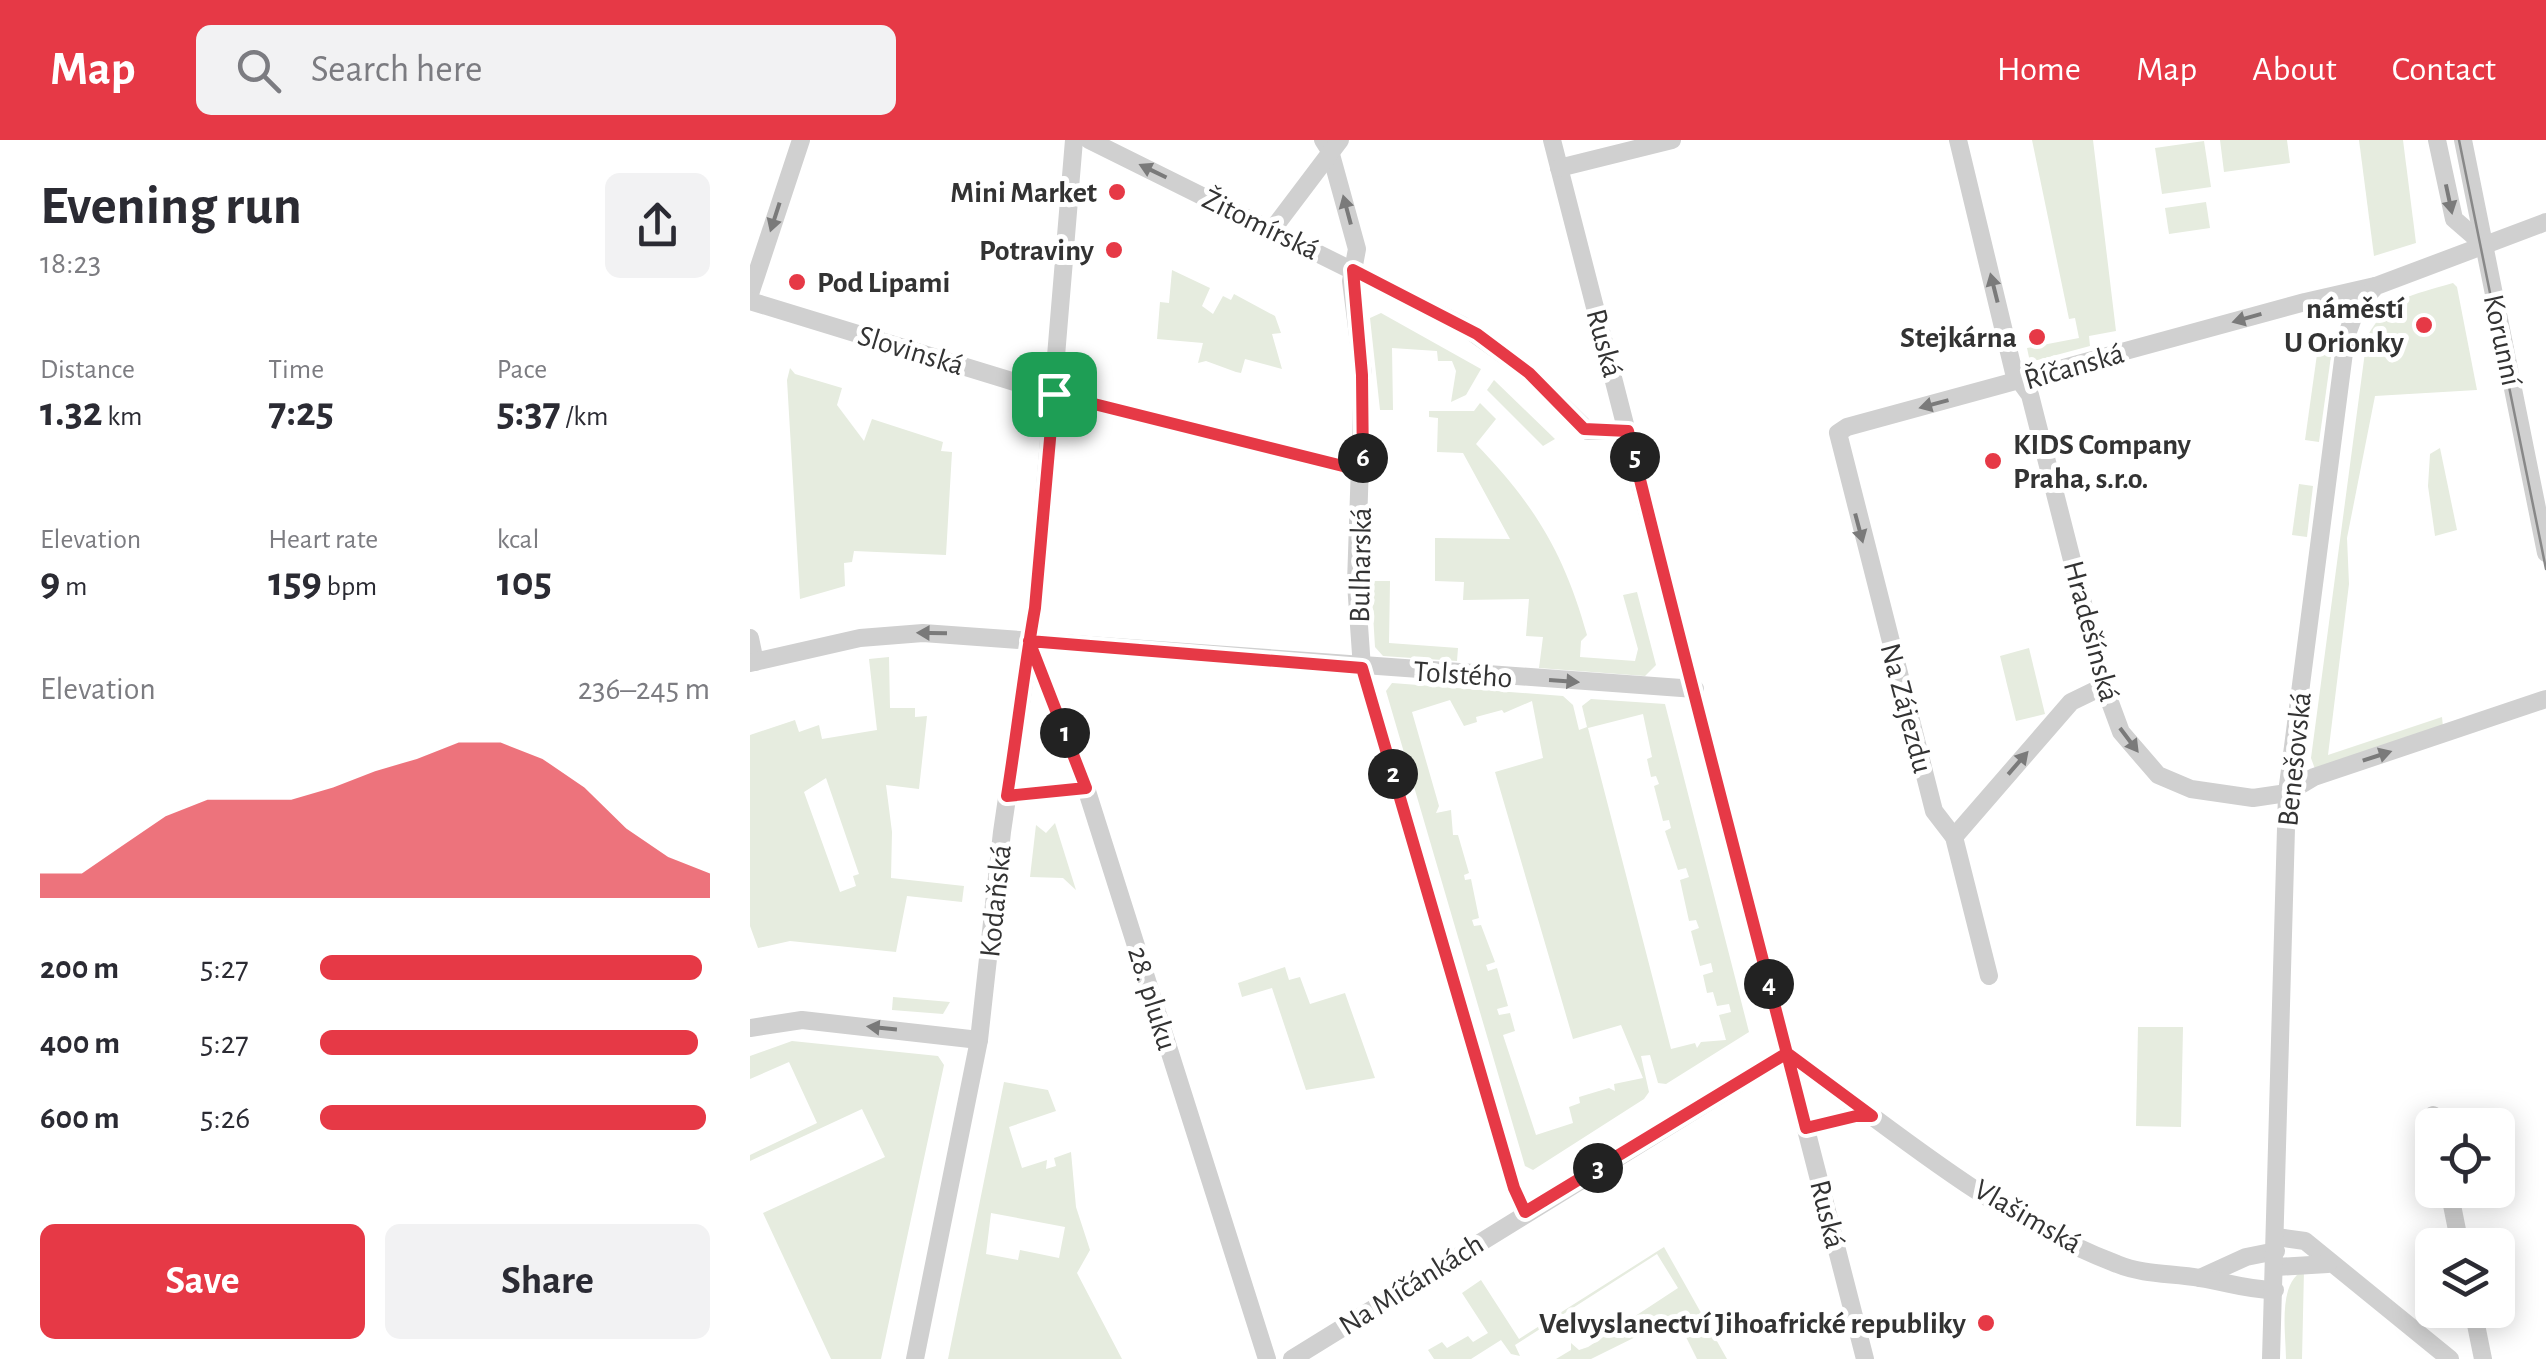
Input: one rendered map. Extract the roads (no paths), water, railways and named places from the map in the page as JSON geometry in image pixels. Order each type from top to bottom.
[{"type":"street","points":[[750,298],[801,140]]},
{"type":"street","name":"Kodaňská","points":[[914,1359],[979,1040],[1029,641],[1074,140]]},
{"type":"street","name":"Žitomírská","points":[[1089,140],[1477,334],[1529,373],[1584,429],[1628,431]]},
{"type":"street","name":"Ruská","points":[[1552,140],[1865,1359]]},
{"type":"street","points":[[1560,168],[1672,140]]},
{"type":"street","name":"Hradešínská","points":[[1958,140],[2014,372],[2030,395],[2104,686],[2120,732],[2158,775],[2190,789],[2253,798],[2287,793],[2314,776],[2546,699]]},
{"type":"street","points":[[2438,140],[2454,220],[2484,245]]},
{"type":"street","name":"Korunní","points":[[2463,140],[2538,471],[2546,553]]},
{"type":"street","points":[[1272,230],[1331,144]]},
{"type":"street","name":"Bulharská","points":[[1331,144],[1355,241],[1353,270],[1362,375],[1363,471],[1356,583],[1362,668],[1508,1170],[1525,1212]]},
{"type":"street","points":[[2376,286],[2546,222]]},
{"type":"street","name":"Říčanská","points":[[1838,433],[1847,427],[2376,286]]},
{"type":"street","name":"Benešovská","points":[[2271,1359],[2287,793],[2346,337],[2357,307],[2376,286]]},
{"type":"street","name":"Slovinská","points":[[750,298],[1054,394],[1363,471]]},
{"type":"street","points":[[2312,301],[2340,319],[2346,337]]},
{"type":"street","name":"Na Zájezdu","points":[[1838,433],[1934,811],[1954,837],[1990,976]]},
{"type":"street","name":"Tolstého","points":[[753,663],[894,634],[1695,688]]},
{"type":"street","points":[[750,638],[753,663]]},
{"type":"street","name":"28. pluku","points":[[1029,641],[1086,788],[1267,1359]]},
{"type":"street","points":[[1954,837],[2071,702],[2104,686]]},
{"type":"street","points":[[1007,796],[1086,788]]},
{"type":"street","points":[[750,1028],[802,1020],[979,1040]]},
{"type":"street","name":"Na Míčánkách","points":[[1292,1359],[1787,1053]]},
{"type":"street","name":"Vlašimská","points":[[1787,1053],[2034,1226],[2119,1266],[2164,1276],[2200,1278],[2245,1290],[2275,1290]]},
{"type":"street","points":[[1806,1128],[1872,1116]]},
{"type":"street","points":[[2200,1278],[2246,1257],[2276,1252],[2305,1241],[2328,1264],[2450,1359]]},
{"type":"street","points":[[2276,1252],[2328,1264]]},
{"type":"street","points":[[2478,1328],[2484,1359]]},
{"type":"tram line","points":[[2459,140],[2546,569]]},
{"type":"place","name":"Mini Market","points":[[1117,192]]},
{"type":"place","name":"Potraviny","points":[[1114,250]]},
{"type":"place","name":"Pod Lipami","points":[[797,282]]},
{"type":"place","name":"náměstí U Orionky","points":[[2424,325]]},
{"type":"place","name":"Stejkárna","points":[[2037,337]]},
{"type":"place","name":"KIDS Company Praha, s.r.o.","points":[[1993,461]]},
{"type":"place","name":"Velvyslanectví Jihoafrické republiky","points":[[1986,1323]]}]
